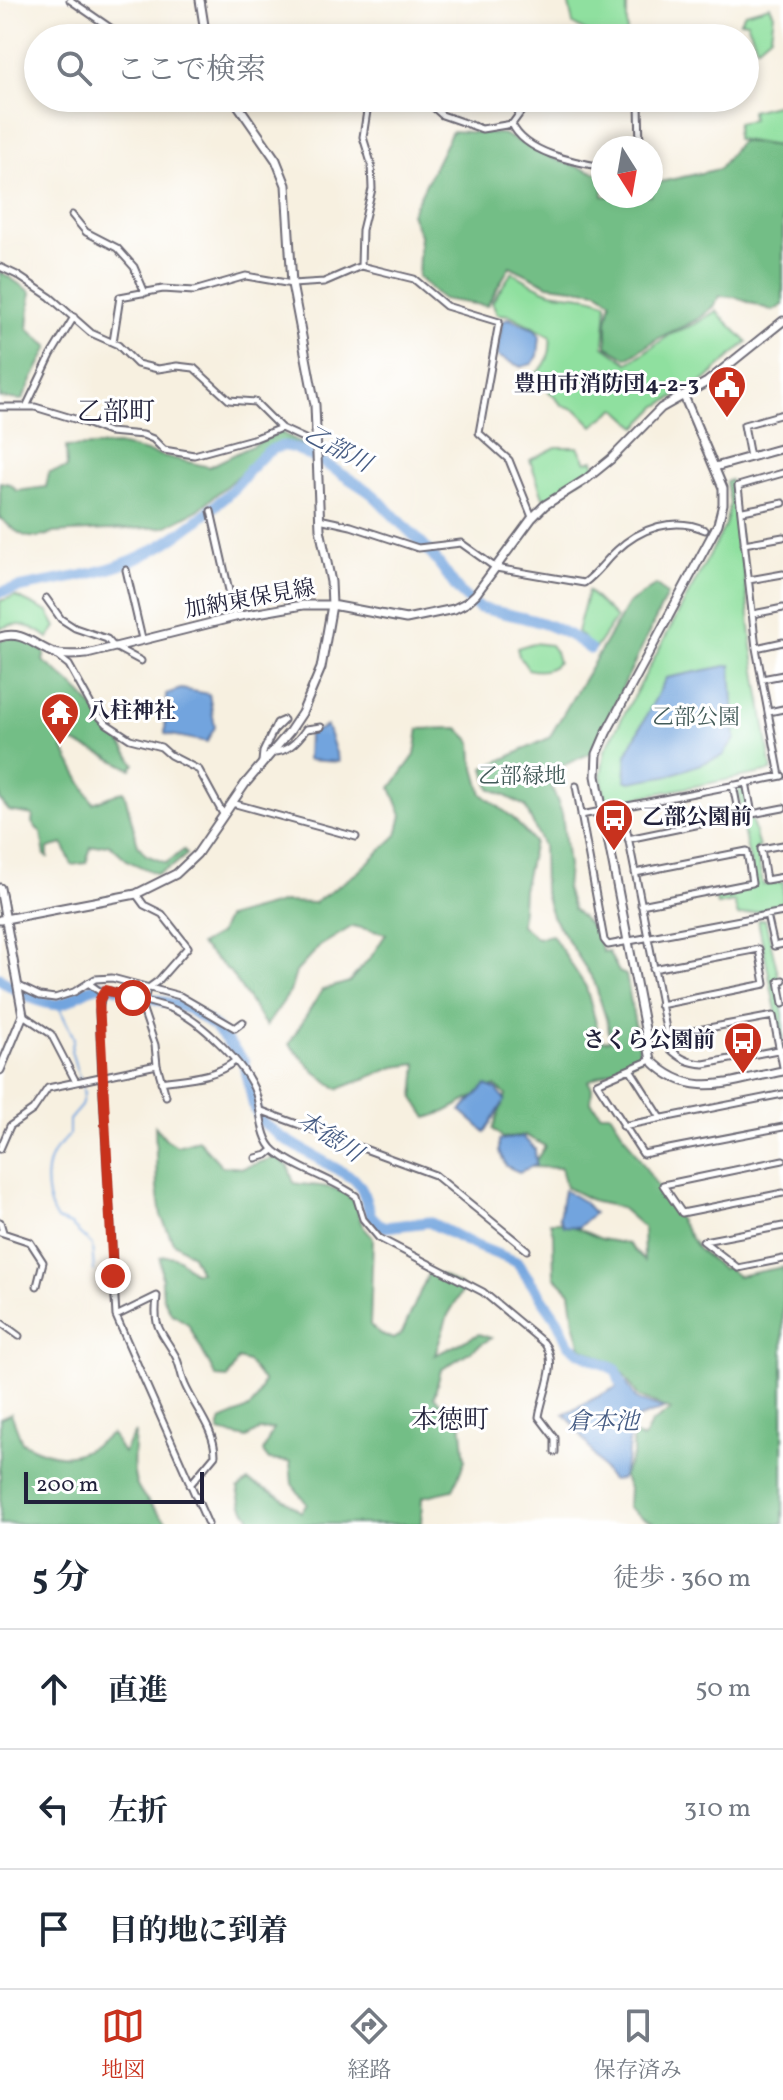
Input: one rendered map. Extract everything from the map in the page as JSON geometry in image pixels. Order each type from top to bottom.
[{"type":"street","points":[[70,0],[105,24]]},
{"type":"street","points":[[200,0],[204,24]]},
{"type":"street","points":[[3,920],[136,894],[161,884],[183,868],[197,854],[231,803],[302,713],[321,668],[332,605],[331,582],[319,519],[315,405],[292,284],[288,205],[281,170],[242,112]]},
{"type":"street","points":[[361,266],[362,230],[372,189],[371,163],[363,137],[367,112]]},
{"type":"street","points":[[439,112],[482,129],[512,124],[521,112]]},
{"type":"street","points":[[639,112],[640,136]]},
{"type":"street","points":[[512,124],[517,135],[527,143],[570,161],[591,165]]},
{"type":"street","points":[[72,215],[86,232],[117,248],[134,267],[145,293]]},
{"type":"street","points":[[113,342],[118,299],[145,293],[176,288],[194,291],[246,276],[292,284],[324,282],[361,266],[414,279],[446,306],[499,322],[479,433],[511,463],[532,518]]},
{"type":"street","points":[[0,267],[28,282],[91,333],[113,342],[142,367],[194,368],[229,400],[255,402],[281,428],[316,448]]},
{"type":"street","points":[[26,407],[51,355],[74,317]]},
{"type":"street","name":"加納東保見線","points":[[0,637],[10,634],[23,636],[52,652],[68,656],[235,617],[303,605],[332,605],[406,619],[435,615],[469,600],[545,505],[611,459],[661,408],[707,382],[783,321]]},
{"type":"street","points":[[666,1036],[773,1016],[783,1069],[695,1086],[672,1079],[651,1060],[601,810],[596,776],[597,754],[718,524],[723,504],[723,488],[684,396]]},
{"type":"street","points":[[0,407],[26,407],[78,420],[109,432],[143,435],[153,439],[164,450],[194,455],[281,428]]},
{"type":"street","points":[[750,457],[742,427],[783,414]]},
{"type":"street","points":[[715,467],[783,448]]},
{"type":"street","points":[[581,815],[782,776],[756,648],[738,486],[783,473]]},
{"type":"street","points":[[743,511],[783,503]]},
{"type":"street","points":[[211,511],[235,617]]},
{"type":"street","points":[[319,519],[418,548],[461,543],[496,568],[584,583],[629,540],[653,527],[674,523],[690,524],[705,530]]},
{"type":"street","points":[[744,544],[783,537]]},
{"type":"street","points":[[126,570],[142,639]]},
{"type":"street","points":[[748,580],[783,574]]},
{"type":"street","points":[[46,598],[61,619],[84,633],[107,639],[113,646],[141,661]]},
{"type":"street","points":[[753,614],[783,608]]},
{"type":"street","points":[[756,648],[783,642]]},
{"type":"street","points":[[52,652],[69,665],[95,712],[107,724],[130,739],[161,747],[199,770],[223,814]]},
{"type":"street","points":[[762,679],[783,675]]},
{"type":"street","points":[[769,712],[783,709]]},
{"type":"street","points":[[272,752],[282,752],[306,729],[321,727]]},
{"type":"street","points":[[262,763],[263,752],[274,730]]},
{"type":"street","points":[[775,743],[783,742]]},
{"type":"street","points":[[746,782],[752,814],[783,808]]},
{"type":"street","points":[[628,839],[739,816],[733,785]]},
{"type":"street","points":[[576,786],[604,940],[608,945],[783,912]]},
{"type":"street","points":[[231,803],[356,837]]},
{"type":"street","points":[[622,806],[670,1049],[691,1063],[704,1064],[781,1049]]},
{"type":"street","points":[[783,845],[761,849],[766,880],[783,877]]},
{"type":"street","points":[[635,873],[747,851],[752,883],[641,905]]},
{"type":"street","points":[[0,888],[3,920],[23,1015],[0,1070]]},
{"type":"street","points":[[136,894],[144,905],[162,914],[188,947],[142,998],[166,1096]]},
{"type":"street","points":[[767,915],[774,946],[783,944]]},
{"type":"street","points":[[653,969],[759,949],[765,984],[660,1005]]},
{"type":"street","points":[[20,990],[55,998],[106,977],[180,996],[235,1028],[243,1022]]},
{"type":"street","points":[[783,980],[779,981],[783,1004]]},
{"type":"street","points":[[88,983],[102,993],[110,991],[142,998],[170,1008],[223,1046],[254,1088],[262,1125],[273,1150],[356,1196],[363,1219],[379,1238],[483,1292],[544,1343],[549,1349],[551,1363],[539,1417],[555,1438],[555,1452]]},
{"type":"street","points":[[102,993],[99,1011],[116,1316],[208,1524]]},
{"type":"street","points":[[23,1015],[51,1034],[76,1082]]},
{"type":"street","points":[[651,1060],[597,1083],[643,1154],[783,1127]]},
{"type":"street","points":[[161,1082],[212,1074],[236,1062]]},
{"type":"street","points":[[0,1149],[10,1126],[33,1110],[45,1089],[157,1065]]},
{"type":"street","points":[[630,1069],[661,1118]]},
{"type":"street","points":[[623,1126],[783,1094]]},
{"type":"street","points":[[262,1114],[435,1175],[527,1250]]},
{"type":"street","points":[[256,1158],[273,1150]]},
{"type":"street","points":[[783,1160],[663,1185],[682,1213],[783,1193]]},
{"type":"street","points":[[0,1222],[2,1232],[30,1242],[43,1262],[37,1286]]},
{"type":"street","points":[[783,1226],[703,1241],[738,1268],[783,1259]]},
{"type":"street","points":[[116,1316],[157,1296],[157,1327],[175,1355],[187,1389],[215,1447],[215,1455],[190,1485]]},
{"type":"street","points":[[0,1322],[19,1336]]},
{"type":"green space","points":[[568,0],[627,0],[627,24],[573,24]]},
{"type":"green space","points":[[770,6],[774,14],[771,35],[759,45],[759,24],[740,21],[745,13]]},
{"type":"green space","points":[[783,103],[782,147],[736,139],[737,123],[752,120],[751,112],[759,112],[759,109]]},
{"type":"green space","points":[[452,131],[503,134],[557,160],[591,171],[591,208],[663,208],[663,181],[719,169],[740,141],[778,146],[783,157],[783,305],[773,311],[734,297],[720,296],[694,322],[659,338],[627,358],[607,346],[611,301],[598,291],[548,285],[510,266],[487,306],[442,299],[418,277],[420,235],[411,214]]},
{"type":"green space","points":[[0,271],[31,292],[28,329],[49,347],[22,400],[0,398]]},
{"type":"green space","points":[[512,272],[551,292],[607,303],[604,346],[628,363],[673,333],[716,311],[747,342],[705,380],[658,406],[637,427],[616,408],[593,426],[577,410],[562,405],[533,375],[548,358],[550,336],[510,315],[497,314],[492,302]]},
{"type":"green space","points":[[280,432],[310,447],[286,441],[274,445],[198,510],[165,527],[30,537],[19,533],[0,518],[0,482],[10,484],[17,491],[46,487],[49,472],[67,468],[66,447],[118,445],[209,467]]},
{"type":"green space","points":[[556,447],[578,447],[586,462],[593,460],[596,467],[548,498],[543,497],[530,460]]},
{"type":"green space","name":"乙部公園","points":[[730,480],[772,771],[608,803],[605,801],[601,775],[605,750],[725,526],[730,503],[726,482]]},
{"type":"green space","name":"乙部緑地","points":[[656,585],[667,595],[591,753],[546,773],[562,813],[568,866],[566,889],[573,909],[593,928],[603,952],[608,951],[619,972],[626,975],[641,1058],[588,1081],[592,1088],[591,1102],[600,1113],[610,1113],[698,1249],[722,1269],[726,1267],[738,1276],[783,1267],[783,1524],[657,1524],[628,1507],[629,1488],[623,1476],[633,1455],[633,1434],[643,1439],[651,1424],[671,1410],[639,1397],[618,1366],[581,1347],[570,1292],[554,1276],[550,1222],[563,1222],[601,1239],[628,1244],[644,1261],[643,1227],[620,1207],[595,1202],[566,1187],[561,1168],[532,1167],[545,1146],[525,1135],[503,1138],[493,1129],[506,1095],[495,1086],[427,1118],[414,1098],[417,1064],[395,1067],[338,1089],[315,1072],[289,1044],[322,990],[349,982],[386,934],[353,926],[320,946],[296,972],[290,992],[266,1026],[230,972],[200,945],[219,934],[226,918],[284,902],[314,903],[358,872],[397,835],[402,815],[391,788],[415,755],[419,729],[458,728],[472,742],[473,761],[482,794],[512,817],[534,842],[523,890],[521,925],[537,938],[552,935],[586,987],[601,1041],[610,1040],[594,981],[552,916],[544,890],[543,846],[525,806],[490,788],[484,768],[549,738],[628,604]]},
{"type":"green space","points":[[588,591],[616,618],[595,649],[577,632]]},
{"type":"green space","points":[[15,596],[48,612],[56,627],[48,638],[25,626],[12,625],[0,629],[0,601]]},
{"type":"green space","points":[[11,637],[45,652],[43,661],[94,708],[135,764],[131,769],[69,741],[63,749],[93,803],[124,791],[138,845],[146,855],[166,863],[184,850],[187,854],[173,866],[157,874],[128,861],[109,844],[91,847],[86,863],[72,865],[63,844],[48,848],[48,857],[45,856],[41,833],[32,823],[33,815],[9,811],[0,800],[0,640]]},
{"type":"green space","points":[[533,643],[550,645],[558,662],[544,670],[528,669],[517,648]]},
{"type":"green space","points":[[743,786],[759,848],[756,848],[763,885],[783,882],[783,906],[738,916],[734,902],[717,905],[715,894],[755,885],[741,820],[738,787]]},
{"type":"green space","points":[[765,919],[779,978],[776,979],[783,1014],[783,1046],[758,920]]},
{"type":"green space","points":[[155,1126],[177,1146],[198,1140],[222,1166],[243,1168],[276,1157],[288,1166],[294,1183],[336,1189],[350,1197],[362,1224],[373,1238],[370,1325],[381,1334],[393,1339],[402,1333],[429,1272],[464,1288],[448,1315],[435,1355],[479,1334],[491,1338],[441,1370],[434,1397],[461,1420],[465,1460],[453,1490],[422,1497],[421,1524],[255,1524],[242,1505],[238,1489],[248,1481],[280,1496],[301,1512],[307,1504],[292,1484],[290,1462],[269,1460],[263,1452],[273,1429],[260,1430],[247,1438],[219,1432],[221,1421],[253,1404],[263,1381],[248,1362],[238,1359],[228,1378],[216,1377],[188,1324],[171,1313],[163,1297],[160,1257],[175,1257],[193,1272],[200,1272],[192,1255],[173,1242],[161,1216]]},
{"type":"green space","points":[[11,1413],[22,1442],[58,1455],[78,1453],[111,1434],[123,1453],[135,1432],[133,1464],[137,1484],[169,1524],[0,1524],[0,1418]]},
{"type":"water","points":[[508,318],[534,329],[540,336],[538,356],[532,364],[521,367],[497,356],[502,322]]},
{"type":"water","points":[[731,665],[735,739],[723,756],[670,775],[630,782],[625,780],[627,753],[666,678]]},
{"type":"water","points":[[181,689],[209,694],[215,727],[207,742],[165,734],[166,694]]},
{"type":"water","points":[[327,726],[339,762],[307,760],[308,734]]},
{"type":"water","points":[[486,1085],[497,1090],[505,1100],[485,1132],[461,1111]]},
{"type":"water","points":[[523,1137],[535,1149],[536,1165],[519,1172],[506,1166],[499,1151],[499,1140]]},
{"type":"water","points":[[564,1190],[584,1202],[594,1213],[579,1227],[563,1226],[559,1217]]},
{"type":"water","name":"倉本池","points":[[626,1382],[637,1400],[664,1409],[632,1421],[621,1479],[611,1480],[564,1414]]},
{"type":"waterway","name":"乙部川","points":[[0,592],[94,573],[159,547],[218,504],[269,451],[283,446],[313,457],[374,495],[472,603],[480,608],[551,626],[590,649]]},
{"type":"waterway","name":"本徳川","points":[[0,978],[22,993],[51,1004],[60,1004],[107,985],[189,1009],[214,1026],[244,1061],[254,1107],[261,1121],[281,1137],[354,1179],[361,1187],[371,1216],[379,1224],[385,1227],[429,1222],[517,1262],[558,1321],[568,1343],[579,1352],[616,1370],[621,1384]]},
{"type":"waterway","points":[[58,1005],[74,1038],[71,1051],[84,1093],[81,1106],[69,1120],[69,1135],[49,1163],[47,1188],[57,1220],[71,1225],[92,1245],[94,1271]]},
{"type":"place","name":"豊田市消防団4-2-3","points":[[727,419]]},
{"type":"place","name":"八柱神社","points":[[60,746]]},
{"type":"place","name":"乙部公園前","points":[[614,852]]},
{"type":"place","name":"さくら公園前","points":[[743,1075]]},
{"type":"district","name":"乙部町","points":[[116,413]]},
{"type":"district","name":"本徳町","points":[[450,1421]]},
{"type":"route","points":[[113,1276],[99,1001],[105,990],[133,998]]}]
